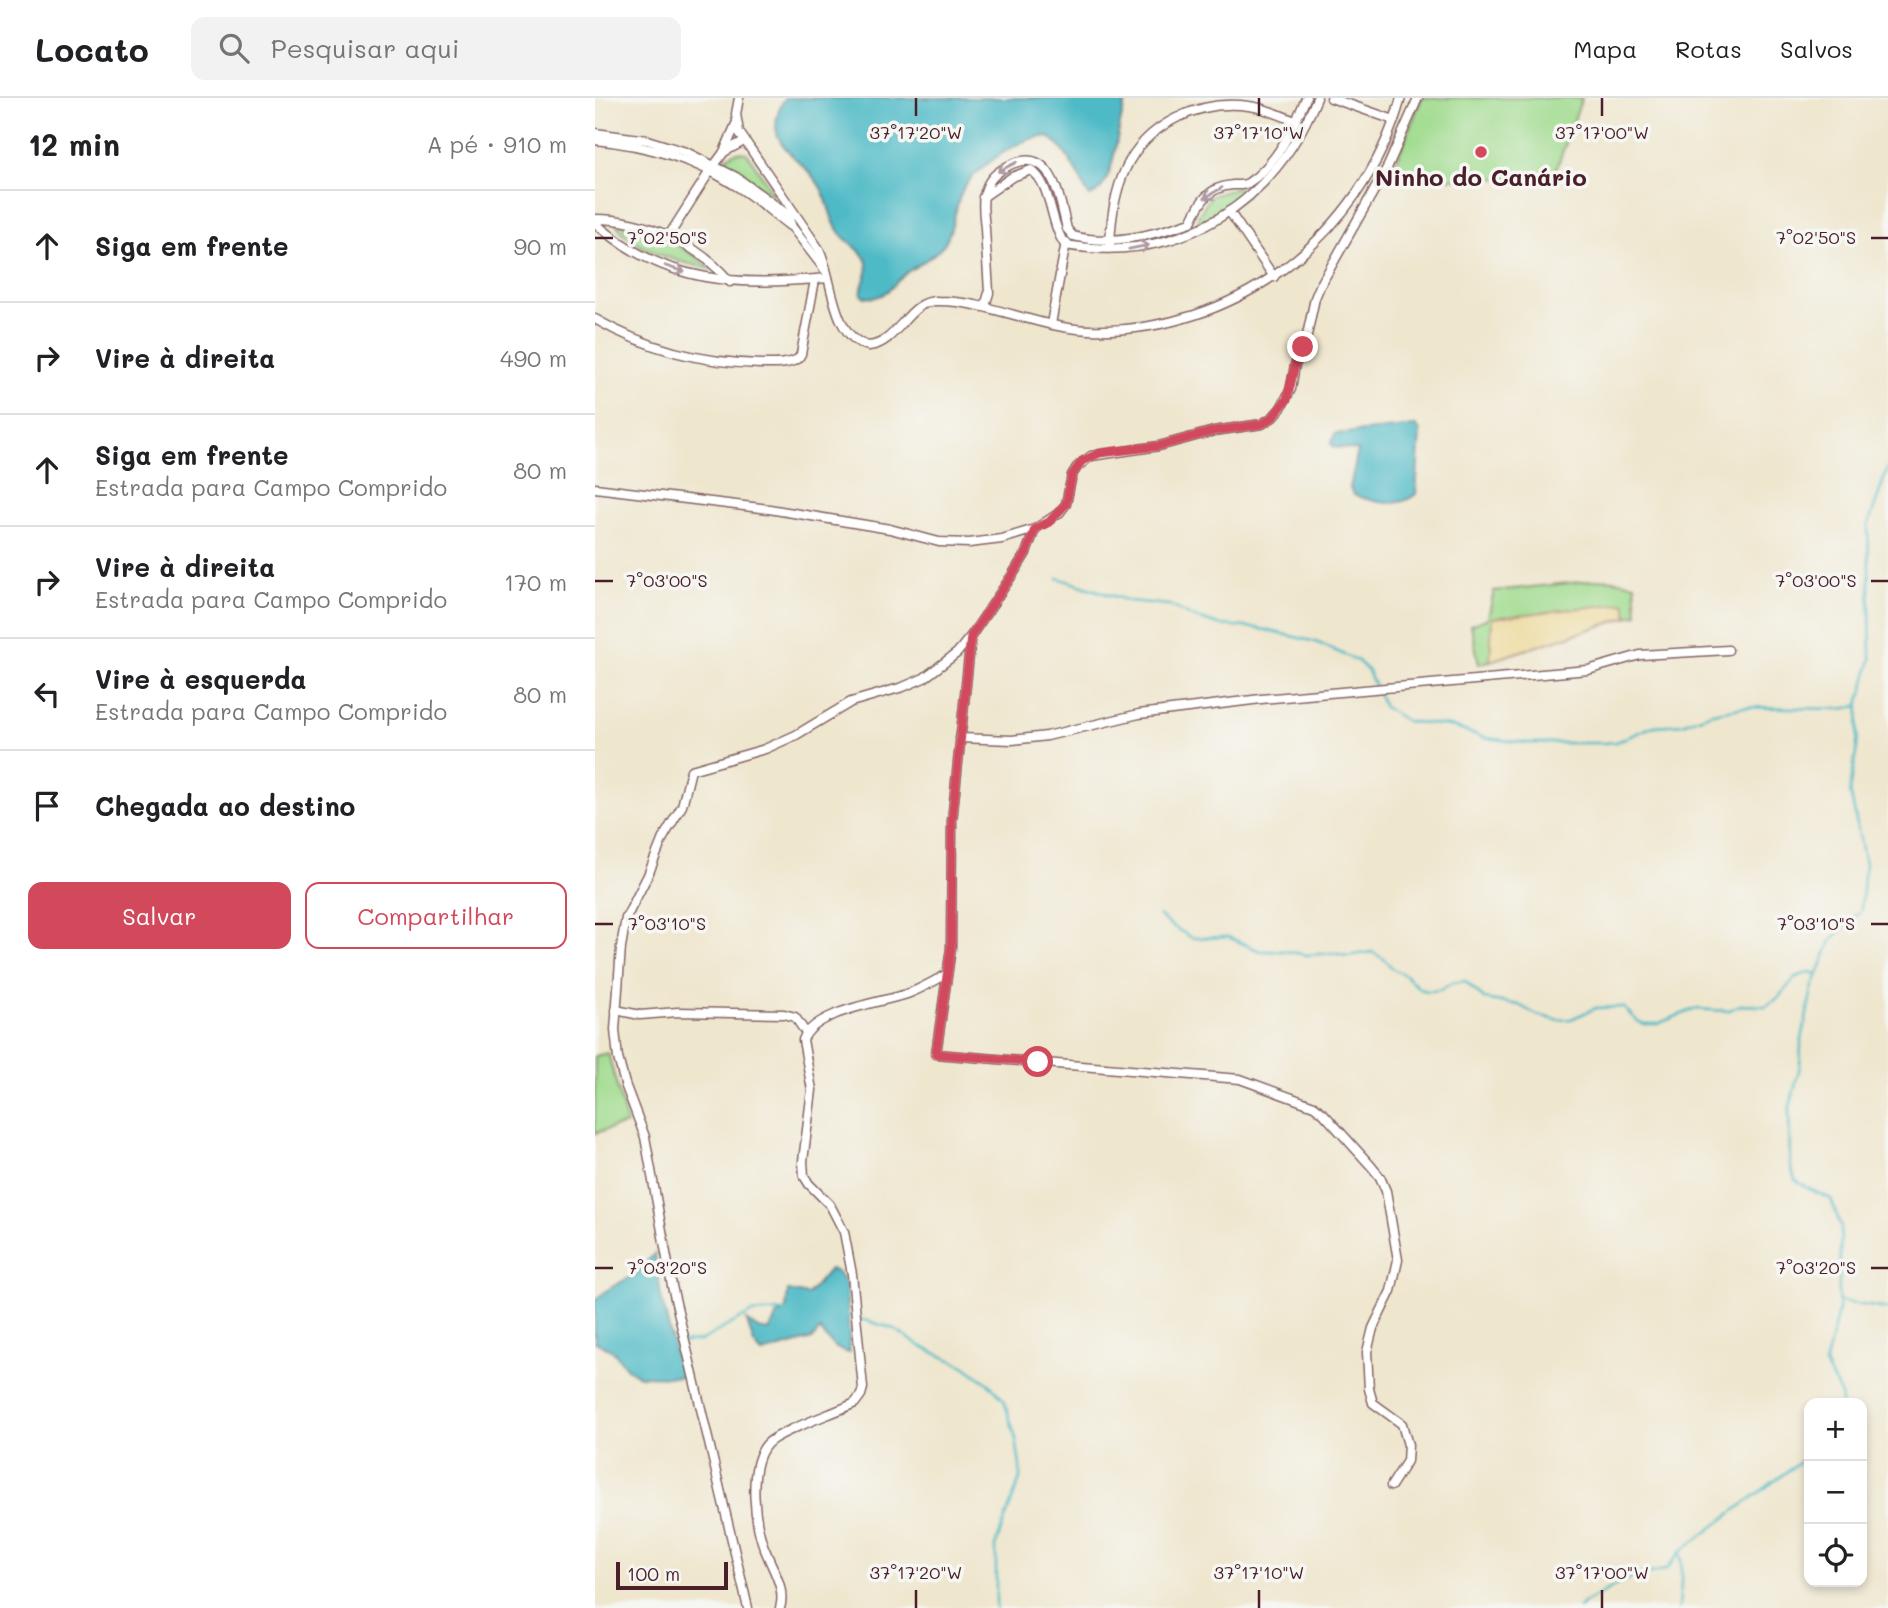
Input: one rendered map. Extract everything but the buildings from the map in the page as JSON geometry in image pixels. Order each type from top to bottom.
[{"type":"street","points":[[1192,226],[1199,204],[1212,190],[1246,185],[1273,157],[1306,98]]},
{"type":"street","points":[[1065,246],[1125,250],[1154,244],[1229,211],[1253,193],[1282,163],[1305,125],[1317,98]]},
{"type":"street","points":[[1331,98],[1394,120]]},
{"type":"street","points":[[736,124],[744,141],[819,249],[833,300],[846,327],[858,341],[869,346],[883,341],[916,309],[929,301],[985,306],[1051,324],[1087,330],[1111,330],[1180,320],[1232,301],[1274,277],[1311,248],[1348,205],[1383,149],[1401,98]]},
{"type":"street","points":[[595,488],[769,509],[890,529],[939,542],[969,543],[1002,539],[1049,522],[1066,504],[1072,475],[1077,467],[1091,456],[1159,446],[1214,431],[1262,424],[1281,408],[1291,389],[1295,365],[1306,340],[1320,286],[1388,166],[1418,98]]},
{"type":"street","points":[[668,237],[724,152],[736,124],[740,100]]},
{"type":"street","points":[[1109,250],[1113,209],[1126,167],[1142,144],[1164,124],[1188,113],[1229,105],[1265,109],[1295,121]]},
{"type":"street","points":[[595,133],[647,140],[686,152],[792,227],[827,274]]},
{"type":"street","points":[[595,140],[641,146],[712,168]]},
{"type":"street","points":[[724,152],[744,141]]},
{"type":"street","points":[[985,306],[989,293],[983,197],[992,177],[1015,163],[1032,160],[1044,166],[1051,177],[1069,233],[1051,324]]},
{"type":"street","points":[[1036,174],[1044,166]]},
{"type":"street","points":[[983,197],[1012,177],[1028,170],[1036,174],[1047,196],[1057,232],[1065,246]]},
{"type":"street","points":[[1246,185],[1253,193]]},
{"type":"street","points":[[1229,211],[1274,277]]},
{"type":"street","points":[[595,221],[610,236],[656,263],[681,272],[730,282],[815,279],[827,274]]},
{"type":"street","points":[[595,221],[625,222],[668,237],[704,257],[730,282]]},
{"type":"street","points":[[1069,233],[1081,238],[1110,239],[1147,236],[1192,226]]},
{"type":"street","points":[[595,319],[647,344],[683,354],[749,363],[785,364],[798,359],[801,354],[815,279]]},
{"type":"street","points":[[748,1608],[672,1286],[645,1137],[618,1058],[616,1010],[626,918],[663,838],[682,806],[691,770],[765,749],[796,735],[851,702],[924,678],[957,653],[971,636],[1026,553],[1035,529]]},
{"type":"street","points":[[971,636],[952,821],[953,923],[936,1054],[1240,1079],[1314,1106],[1324,1114],[1380,1177],[1386,1191],[1398,1260],[1391,1291],[1373,1328],[1367,1352],[1369,1389],[1373,1403],[1402,1424],[1408,1444],[1407,1461],[1391,1486]]},
{"type":"street","points":[[960,738],[1011,740],[1047,736],[1139,714],[1262,699],[1588,670],[1640,654],[1728,650]]},
{"type":"street","points":[[780,1608],[782,1592],[757,1531],[754,1511],[755,1484],[761,1453],[767,1444],[779,1436],[855,1403],[863,1388],[852,1274],[843,1232],[830,1205],[804,1176],[803,1161],[812,1090],[803,1040],[806,1033],[826,1017],[912,992],[947,974]]},
{"type":"street","points":[[616,1010],[639,1015],[678,1012],[784,1014],[795,1017],[806,1033]]},
{"type":"green space","name":"Ninho do Canário","points":[[1422,98],[1582,98],[1553,178],[1389,179]]},
{"type":"green space","points":[[736,152],[747,153],[775,196],[725,165],[727,157]]},
{"type":"green space","points":[[1236,188],[1243,189],[1246,195],[1225,210],[1199,223],[1198,216],[1211,196]]},
{"type":"green space","points":[[616,224],[667,240],[711,269],[672,259],[645,248],[623,233]]},
{"type":"green space","points":[[1608,579],[1635,584],[1637,614],[1479,664],[1471,625],[1488,618],[1494,591]]},
{"type":"green space","points":[[608,1053],[627,1124],[595,1133],[595,1056]]},
{"type":"sand","points":[[1625,603],[1628,617],[1490,661],[1492,618]]},
{"type":"water","points":[[785,98],[1128,98],[1111,167],[1099,190],[1090,196],[1088,194],[1066,154],[1052,139],[1037,138],[1013,147],[988,163],[963,189],[944,244],[889,290],[870,298],[862,296],[867,270],[864,256],[840,233],[821,188],[779,139],[776,128],[778,114]]},
{"type":"water","points":[[1416,426],[1420,431],[1416,494],[1394,503],[1378,502],[1354,495],[1350,488],[1358,450],[1334,447],[1331,444],[1335,434]]},
{"type":"water","points":[[655,1253],[661,1297],[681,1377],[639,1376],[627,1368],[613,1351],[595,1342],[595,1300],[610,1288],[636,1274]]},
{"type":"water","points":[[830,1269],[837,1272],[846,1285],[850,1353],[833,1345],[820,1330],[812,1339],[762,1353],[754,1344],[747,1321],[758,1329],[769,1331],[777,1316],[786,1309],[788,1291],[808,1295]]},
{"type":"waterway","points":[[1842,1398],[1825,1365],[1838,1311],[1841,1227],[1831,1199],[1795,1180],[1790,1164],[1789,1111],[1800,1066],[1801,1044],[1812,989],[1831,941],[1861,910],[1865,864],[1850,791],[1857,747],[1859,705],[1871,659],[1868,526],[1888,467]]},
{"type":"waterway","points":[[1058,578],[1129,601],[1169,605],[1193,617],[1219,625],[1257,628],[1316,642],[1358,661],[1368,671],[1384,707],[1406,721],[1449,726],[1486,738],[1527,743],[1616,742],[1654,726],[1682,724],[1712,713],[1745,707],[1841,709],[1858,706]]},
{"type":"waterway","points":[[1159,915],[1192,938],[1228,937],[1260,951],[1286,951],[1307,955],[1334,953],[1347,956],[1372,952],[1420,989],[1440,990],[1452,983],[1465,981],[1484,999],[1519,1005],[1537,1015],[1557,1020],[1571,1019],[1596,1008],[1623,1007],[1637,1021],[1657,1024],[1695,1009],[1728,1011],[1740,1005],[1766,1006],[1778,998],[1796,977],[1810,972],[1818,974]]},
{"type":"waterway","points":[[1838,1301],[1888,1309]]},
{"type":"waterway","points":[[670,1344],[700,1341],[751,1313],[785,1311]]},
{"type":"waterway","points":[[847,1315],[892,1328],[922,1347],[964,1366],[989,1384],[1004,1400],[1016,1439],[1020,1479],[996,1544],[996,1608]]},
{"type":"waterway","points":[[1579,1608],[1633,1576],[1666,1570],[1680,1552],[1804,1459]]},
{"type":"waterway","points":[[1679,1608],[1682,1569],[1680,1552]]},
{"type":"place","name":"Ninho do Canário","points":[[1481,152]]},
{"type":"route","points":[[1038,1062],[936,1054],[951,948],[952,821],[971,636],[1026,553],[1035,529],[1049,522],[1066,504],[1072,475],[1082,461],[1100,453],[1159,446],[1214,431],[1262,424],[1273,417],[1287,399],[1295,365],[1303,347]]}]
